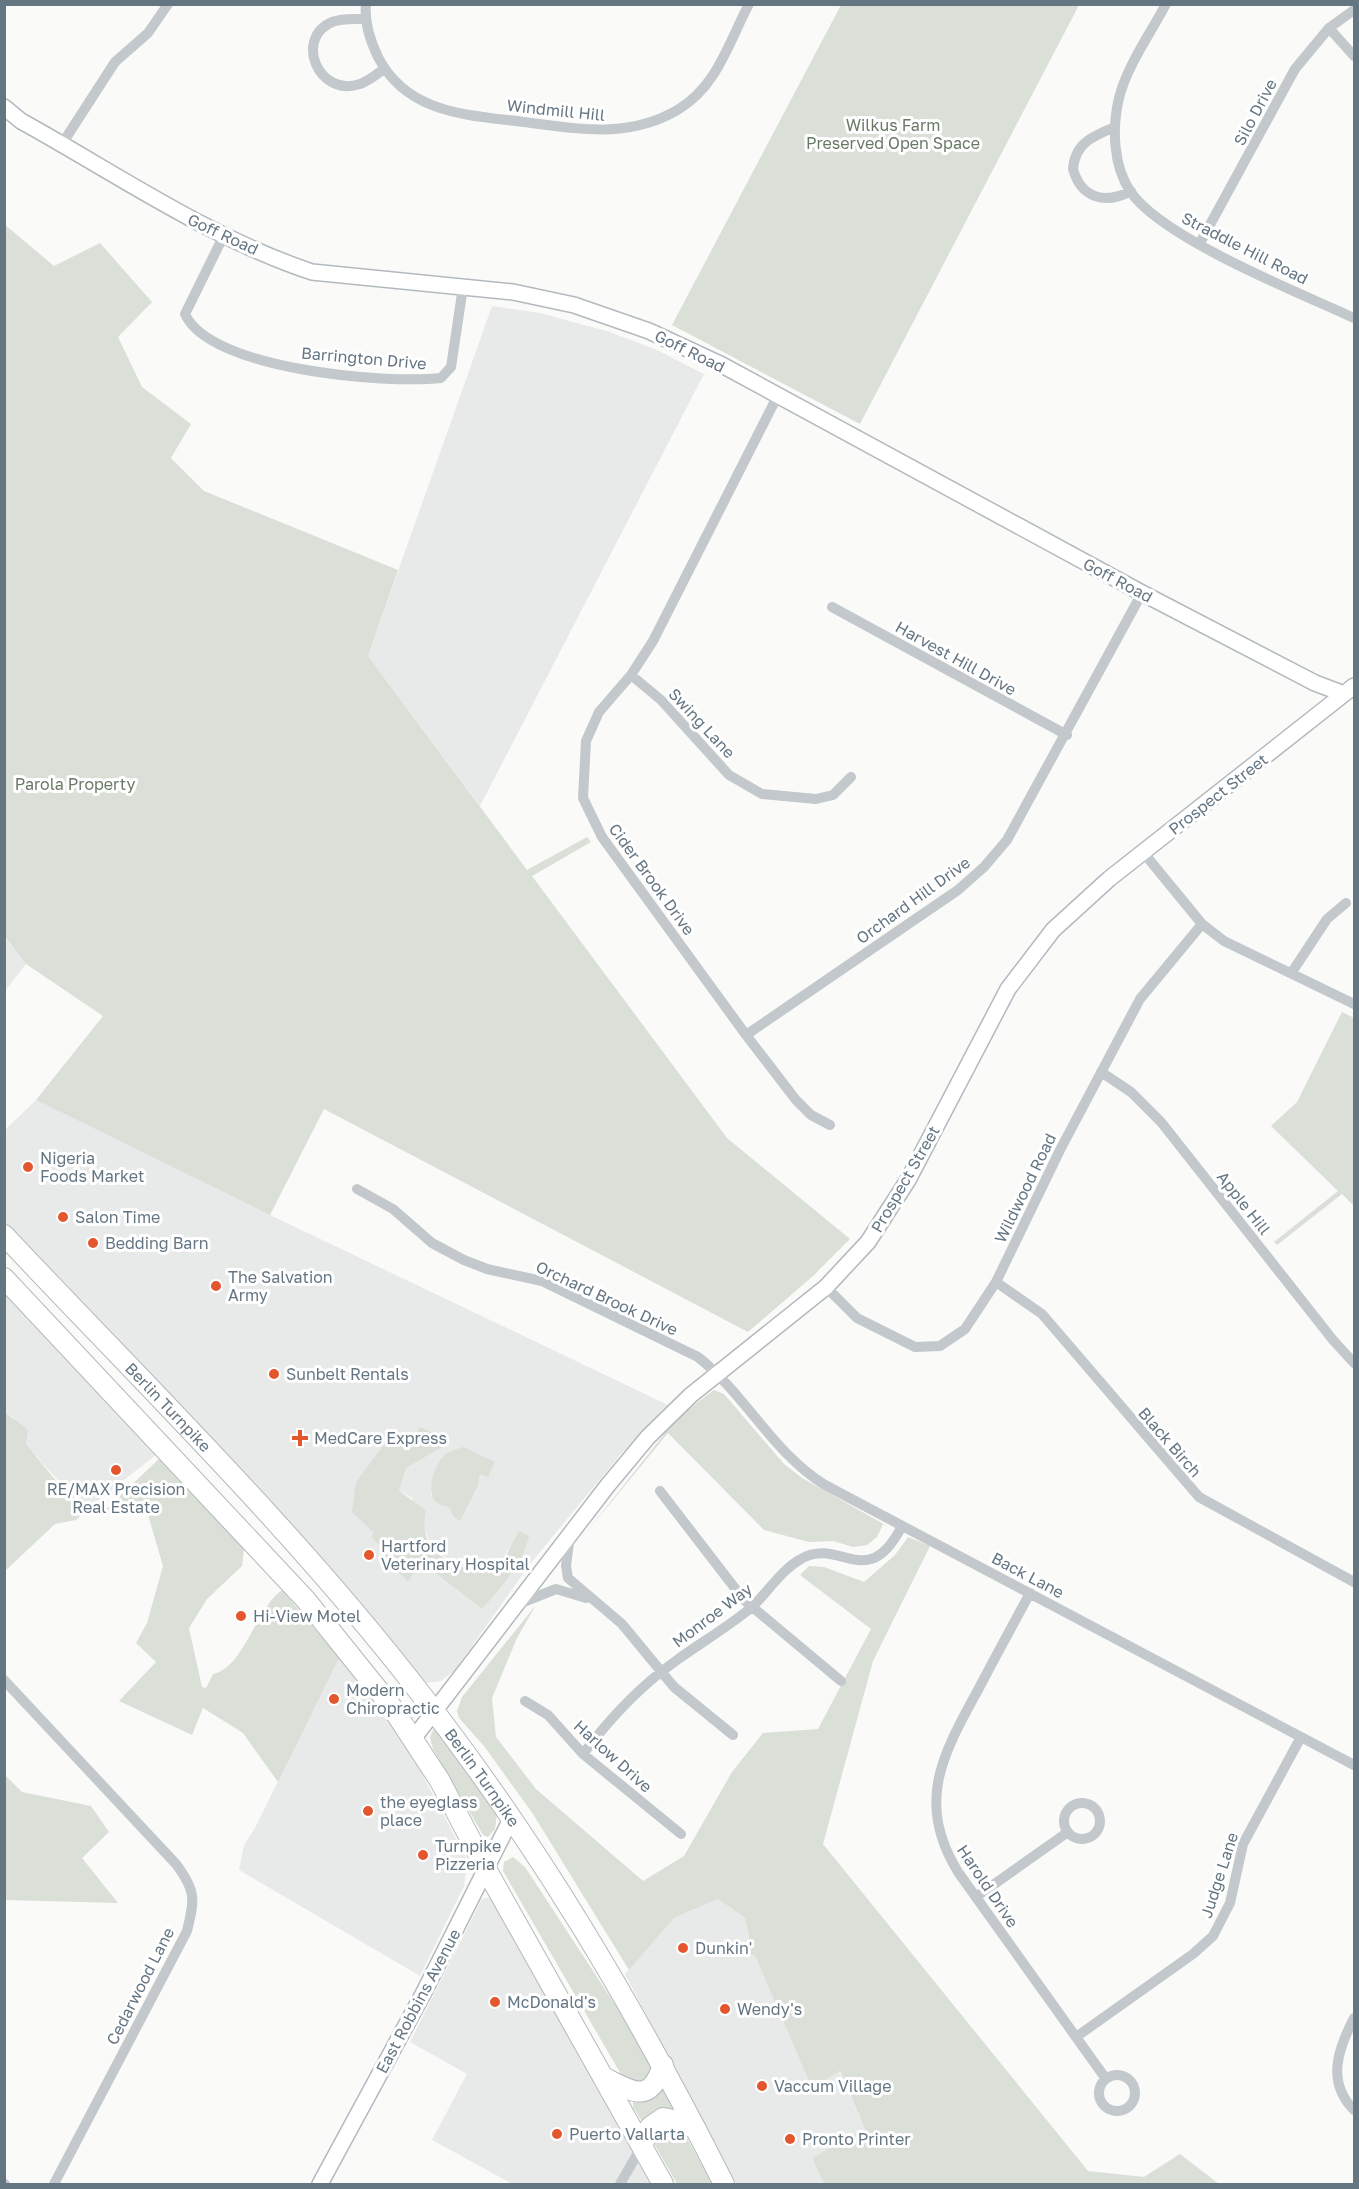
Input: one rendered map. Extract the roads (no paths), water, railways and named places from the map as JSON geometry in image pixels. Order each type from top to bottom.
[{"type":"highway","name":"Berlin Turnpike","points":[[4,1234],[327,1581],[434,1712],[512,1817],[610,1970],[663,2065],[724,2184]]},
{"type":"highway","name":"Berlin Turnpike","points":[[4,1278],[305,1599],[374,1683],[440,1781],[486,1869],[663,2184]]},
{"type":"highway","points":[[163,1448],[185,1426]]},
{"type":"highway","points":[[603,2076],[636,2093],[645,2091],[659,2078],[663,2065]]},
{"type":"highway","points":[[642,2146],[650,2127],[663,2118],[680,2121],[696,2129]]},
{"type":"main road","name":"Goff Road","points":[[4,108],[21,121],[132,188],[283,262],[312,272],[513,292],[574,305],[649,331],[722,366],[1142,593],[1315,683],[1351,693]]},
{"type":"main road","name":"Prospect Street","points":[[413,1739],[648,1437],[717,1374],[826,1287],[868,1242],[899,1196],[999,1004],[1029,959],[1079,904],[1143,852],[1351,693]]},
{"type":"main road","name":"East Robbins Avenue","points":[[320,2184],[423,1994],[512,1817]]},
{"type":"street","points":[[62,144],[115,62],[148,33],[168,4]]},
{"type":"street","name":"Windmill Hill","points":[[366,4],[365,19],[373,46],[384,69],[399,86],[416,99],[440,109],[467,116],[609,131],[641,126],[682,107],[716,73],[749,4]]},
{"type":"street","name":"Straddle Hill Road","points":[[1166,4],[1124,86],[1115,127],[1122,172],[1131,191],[1158,219],[1200,243],[1354,318]]},
{"type":"street","name":"Silo Drive","points":[[1200,243],[1295,69],[1329,28],[1354,10]]},
{"type":"street","points":[[365,19],[341,20],[323,28],[313,50],[314,64],[326,80],[351,85],[361,84],[384,69]]},
{"type":"street","points":[[1329,28],[1354,56]]},
{"type":"street","points":[[1115,127],[1085,141],[1078,149],[1073,170],[1083,190],[1096,198],[1111,199],[1131,191]]},
{"type":"street","name":"Barrington Drive","points":[[224,235],[185,314],[190,325],[206,336],[251,358],[293,368],[320,373],[419,381],[441,378],[451,367],[463,287]]},
{"type":"street","name":"Cider Brook Drive","points":[[777,397],[653,641],[631,675],[599,712],[586,741],[583,798],[602,837],[746,1035],[796,1100],[811,1115],[830,1125]]},
{"type":"street","name":"Orchard Hill Drive","points":[[746,1035],[958,891],[984,867],[1007,840],[1067,735],[1142,593]]},
{"type":"street","name":"Harvest Hill Drive","points":[[832,607],[1067,735]]},
{"type":"street","name":"Swing Lane","points":[[631,675],[661,700],[729,775],[762,794],[816,799],[833,795],[851,777]]},
{"type":"street","points":[[1143,852],[1202,924],[1224,941],[1354,1004]]},
{"type":"street","points":[[1292,972],[1327,919],[1346,903]]},
{"type":"street","name":"Wildwood Road","points":[[826,1287],[857,1318],[915,1347],[940,1346],[965,1329],[996,1282],[1140,999],[1202,924]]},
{"type":"street","name":"Apple Hill","points":[[1101,1072],[1131,1092],[1161,1122],[1333,1340],[1354,1363]]},
{"type":"street","name":"Orchard Brook Drive","points":[[357,1189],[393,1209],[432,1243],[464,1260],[487,1269],[542,1281],[687,1351],[717,1374]]},
{"type":"street","name":"Black Birch","points":[[996,1282],[1042,1314],[1199,1497],[1354,1582]]},
{"type":"street","name":"Back Lane","points":[[717,1374],[797,1466],[825,1485],[1354,1765]]},
{"type":"street","points":[[660,1491],[752,1607],[841,1680]]},
{"type":"street","name":"Monroe Way","points":[[583,1754],[620,1709],[660,1673],[752,1607],[800,1559],[824,1554],[856,1561],[871,1559],[892,1544],[902,1526]]},
{"type":"street","points":[[570,1535],[566,1572],[572,1582],[622,1624],[660,1673],[734,1735]]},
{"type":"street","points":[[516,1605],[556,1589],[595,1601]]},
{"type":"street","name":"Harold Drive","points":[[1030,1593],[955,1731],[939,1770],[936,1809],[940,1835],[951,1861],[1106,2079]]},
{"type":"street","name":"Cedarwood Lane","points":[[4,1680],[176,1864],[192,1886],[194,1905],[187,1931],[54,2184]]},
{"type":"street","name":"Harlow Drive","points":[[525,1701],[548,1714],[583,1754],[681,1834]]},
{"type":"street","name":"Judge Lane","points":[[1076,2037],[1193,1954],[1213,1936],[1230,1903],[1243,1844],[1301,1737]]},
{"type":"street","points":[[976,1897],[1068,1832]]},
{"type":"street","points":[[1354,2018],[1336,2064],[1339,2086],[1354,2110]]},
{"type":"street","points":[[620,2184],[642,2146]]},
{"type":"place","name":"Nigeria Foods Market","points":[[28,1167]]},
{"type":"place","name":"Salon Time","points":[[63,1217]]},
{"type":"place","name":"Bedding Barn","points":[[93,1243]]},
{"type":"place","name":"The Salvation Army","points":[[216,1286]]},
{"type":"place","name":"Sunbelt Rentals","points":[[274,1374]]},
{"type":"place","name":"MedCare Express","points":[[300,1438]]},
{"type":"place","name":"RE/MAX Precision Real Estate","points":[[116,1470]]},
{"type":"place","name":"Hartford Veterinary Hospital","points":[[369,1555]]},
{"type":"place","name":"Hi-View Motel","points":[[241,1616]]},
{"type":"place","name":"Modern Chiropractic","points":[[334,1699]]},
{"type":"place","name":"the eyeglass place","points":[[368,1811]]},
{"type":"place","name":"Turnpike Pizzeria","points":[[423,1855]]},
{"type":"place","name":"Dunkin'","points":[[683,1948]]},
{"type":"place","name":"McDonald's","points":[[495,2002]]},
{"type":"place","name":"Wendy's","points":[[725,2009]]},
{"type":"place","name":"Vaccum Village","points":[[762,2086]]},
{"type":"place","name":"Puerto Vallarta","points":[[557,2134]]},
{"type":"place","name":"Pronto Printer","points":[[790,2139]]},
{"type":"park label","name":"Wilkus Farm Preserved Open Space","points":[[893,134]]},
{"type":"park label","name":"Parola Property","points":[[75,784]]}]
